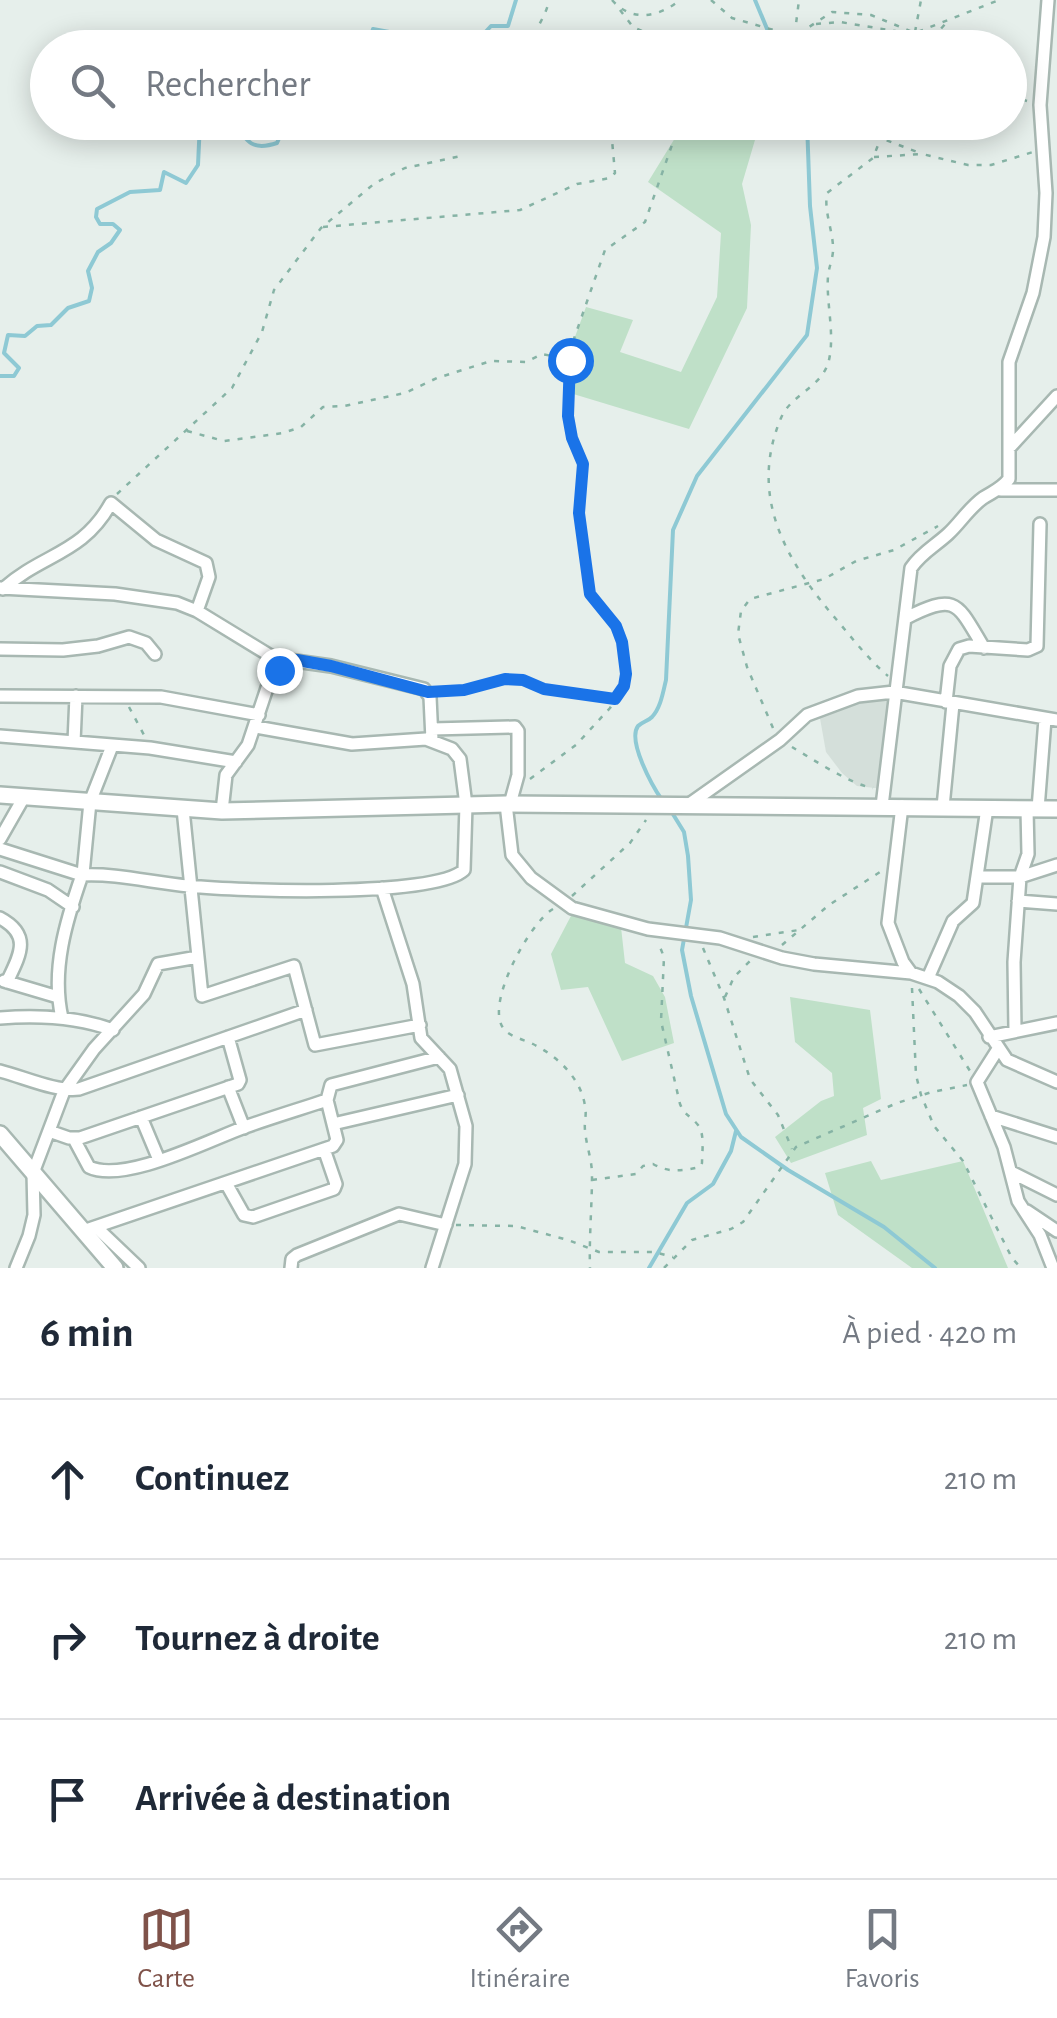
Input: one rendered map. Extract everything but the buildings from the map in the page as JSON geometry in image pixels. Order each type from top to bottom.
[{"type":"street","points":[[1001,490],[1010,479],[1009,362],[1050,240],[1040,105],[1048,6]]},
{"type":"street","points":[[1011,446],[1057,396]]},
{"type":"street","points":[[882,806],[911,568],[918,557],[982,499],[1001,490],[1057,490]]},
{"type":"street","points":[[1,588],[84,540],[111,504],[156,540],[206,563],[209,577],[197,611]]},
{"type":"street","points":[[943,807],[954,652],[968,646],[1032,650],[1036,646],[1040,524]]},
{"type":"street","points":[[0,848],[82,875],[193,887],[290,890],[421,885],[462,873],[466,861],[466,805],[457,753],[432,734],[428,692],[331,666],[264,655],[197,611],[177,603],[141,596],[1,588]]},
{"type":"street","points":[[906,618],[930,605],[951,603],[965,616],[984,648]]},
{"type":"street","points":[[0,649],[63,650],[129,637],[146,643],[154,654]]},
{"type":"street","points":[[222,810],[226,775],[242,757],[270,680],[289,661]]},
{"type":"street","points":[[687,806],[780,740],[807,715],[858,696],[895,688],[949,703],[1051,720],[1028,854],[1020,877],[1014,976],[1016,1030]]},
{"type":"street","points":[[0,696],[181,699],[362,745],[515,726],[516,786],[508,804],[509,847],[531,878],[572,908],[648,929],[728,940],[814,964],[912,972],[959,996],[975,1012],[1007,1060],[1057,1082]]},
{"type":"street","points":[[74,742],[76,696]]},
{"type":"street","points":[[0,736],[150,748],[236,762]]},
{"type":"street","points":[[62,1018],[58,998],[60,958],[82,875],[90,802],[112,746]]},
{"type":"street","points":[[0,795],[222,810],[508,804],[1057,809]]},
{"type":"street","points":[[0,838],[24,797]]},
{"type":"street","points":[[902,806],[888,922],[903,962],[912,972]]},
{"type":"street","points":[[928,978],[953,921],[971,906],[987,808]]},
{"type":"street","points":[[184,809],[202,996],[294,966],[315,1045],[420,1024]]},
{"type":"street","points":[[978,877],[1020,877],[1057,865]]},
{"type":"street","points":[[0,872],[48,890],[73,907]]},
{"type":"street","points":[[382,888],[413,984],[424,1042],[450,1069],[466,1126],[466,1156],[432,1268]]},
{"type":"street","points":[[1018,900],[1057,904]]},
{"type":"street","points":[[0,918],[15,927],[20,938],[16,963],[4,981],[58,998]]},
{"type":"street","points":[[16,1268],[34,1214],[33,1173],[64,1091],[144,994],[160,962],[198,957]]},
{"type":"street","points":[[0,1071],[64,1091],[92,1086],[306,1010]]},
{"type":"street","points":[[0,1018],[62,1018],[114,1030]]},
{"type":"street","points":[[989,1036],[1057,1023]]},
{"type":"street","points":[[74,1140],[240,1080],[228,1037]]},
{"type":"street","points":[[998,1048],[977,1082],[1022,1208],[1040,1235],[1053,1268]]},
{"type":"street","points":[[90,1229],[337,1143],[329,1087],[439,1058]]},
{"type":"street","points":[[228,1087],[244,1128]]},
{"type":"street","points":[[333,1124],[458,1095]]},
{"type":"street","points":[[49,1130],[74,1140],[93,1170],[118,1170],[159,1160],[328,1100]]},
{"type":"street","points":[[991,1116],[1057,1137]]},
{"type":"street","points":[[141,1117],[159,1160]]},
{"type":"street","points":[[0,1134],[90,1229],[139,1268]]},
{"type":"street","points":[[226,1182],[246,1216],[254,1218],[334,1189],[336,1184],[324,1149]]},
{"type":"street","points":[[1010,1172],[1057,1196]]},
{"type":"street","points":[[1022,1208],[1057,1231]]},
{"type":"street","points":[[291,1268],[297,1255],[399,1214],[446,1225]]},
{"type":"street","points":[[90,1229],[115,1268]]},
{"type":"path","points":[[535,30],[546,14],[549,0]]},
{"type":"path","points":[[612,0],[640,30]]},
{"type":"path","points":[[619,8],[653,16],[664,13],[680,0]]},
{"type":"path","points":[[710,0],[732,18],[773,30]]},
{"type":"path","points":[[794,30],[799,0]]},
{"type":"path","points":[[916,30],[921,0]]},
{"type":"path","points":[[923,30],[999,0]]},
{"type":"path","points":[[804,30],[832,12],[871,15],[908,30]]},
{"type":"path","points":[[938,30],[949,20]]},
{"type":"path","points":[[815,24],[840,22],[883,30]]},
{"type":"path","points":[[321,228],[520,210],[578,184],[610,178],[615,173],[612,140]]},
{"type":"path","points":[[516,786],[539,775],[569,752],[624,686],[622,642],[616,626],[590,594],[579,513],[583,464],[568,416],[569,352],[606,250],[645,222],[674,140]]},
{"type":"path","points":[[879,140],[872,158],[827,193],[833,246],[828,274],[829,361],[822,377],[782,416],[769,466],[775,525],[806,586],[895,688]]},
{"type":"path","points":[[882,140],[968,164],[991,165],[1042,149]]},
{"type":"path","points":[[872,158],[922,154]]},
{"type":"path","points":[[111,504],[120,488],[232,388],[256,347],[274,290],[321,228],[375,182],[405,168],[461,156]]},
{"type":"path","points":[[184,430],[224,441],[284,433],[301,427],[322,407],[405,392],[491,361],[526,362],[542,354],[570,360]]},
{"type":"path","points":[[884,789],[857,786],[842,773],[780,740],[764,712],[747,667],[738,634],[741,611],[760,594],[806,586],[856,561],[894,550],[969,511]]},
{"type":"path","points":[[428,692],[451,692],[514,679],[527,680],[544,689],[615,699]]},
{"type":"path","points":[[124,696],[150,748]]},
{"type":"path","points":[[724,998],[746,962],[768,953],[829,905],[894,863]]},
{"type":"path","points":[[592,1180],[636,1174],[643,1166],[653,1164],[676,1171],[700,1167],[702,1162],[702,1131],[685,1116],[680,1104],[662,1021],[664,957],[648,929]]},
{"type":"path","points":[[728,940],[800,930]]},
{"type":"path","points":[[697,934],[724,998],[750,1079],[778,1114],[793,1150]]},
{"type":"path","points":[[664,1268],[692,1240],[743,1222],[793,1150],[921,1095],[977,1082],[926,1005],[912,972]]},
{"type":"path","points":[[912,972],[916,1075],[921,1095],[934,1126],[962,1161],[1021,1268]]},
{"type":"path","points":[[500,1006],[500,1021],[505,1030],[547,1051],[575,1078],[586,1106],[584,1133],[591,1154],[592,1180],[590,1268]]},
{"type":"path","points":[[446,1225],[516,1226],[599,1252],[654,1252],[674,1258]]},
{"type":"shaded area","points":[[891,690],[884,789],[857,786],[826,752],[818,707]]},
{"type":"green space","points":[[674,140],[755,140],[742,184],[751,225],[747,308],[689,429],[570,393],[569,353],[586,307],[633,320],[620,352],[681,372],[717,297],[721,233],[648,182]]},
{"type":"green space","points":[[572,914],[621,927],[625,963],[653,976],[665,997],[674,1043],[622,1061],[588,987],[561,990],[551,954]]},
{"type":"green space","points":[[790,997],[870,1010],[881,1099],[863,1108],[867,1135],[791,1163],[775,1137],[821,1101],[834,1096],[832,1073],[795,1042]]},
{"type":"green space","points":[[871,1161],[881,1180],[963,1161],[1008,1268],[912,1268],[838,1215],[825,1173]]},
{"type":"waterway","points":[[487,30],[491,26],[508,26],[516,0]]},
{"type":"waterway","points":[[755,0],[768,30]]},
{"type":"waterway","points":[[373,30],[378,30]]},
{"type":"waterway","points":[[0,376],[14,376],[19,368],[4,353],[8,335],[25,336],[37,326],[51,325],[68,308],[89,301],[92,288],[88,271],[98,252],[120,230],[113,224],[100,224],[97,209],[130,192],[160,190],[164,172],[186,183],[198,165],[199,140]]},
{"type":"waterway","points":[[247,140],[262,146],[278,140]]},
{"type":"waterway","points":[[662,800],[642,764],[636,733],[638,726],[655,713],[666,680],[673,530],[697,476],[807,335],[817,268],[808,140]]},
{"type":"waterway","points":[[671,811],[684,832],[688,856],[691,900],[682,950],[691,996],[726,1114],[741,1137],[884,1227],[935,1268]]},
{"type":"waterway","points":[[649,1268],[687,1203],[713,1184],[731,1151],[736,1131]]},
{"type":"route","points":[[279,670],[289,661],[297,660],[428,692],[464,690],[505,679],[615,699],[624,686],[626,674],[622,642],[616,626],[590,594],[579,513],[583,464],[568,416],[570,360]]}]
